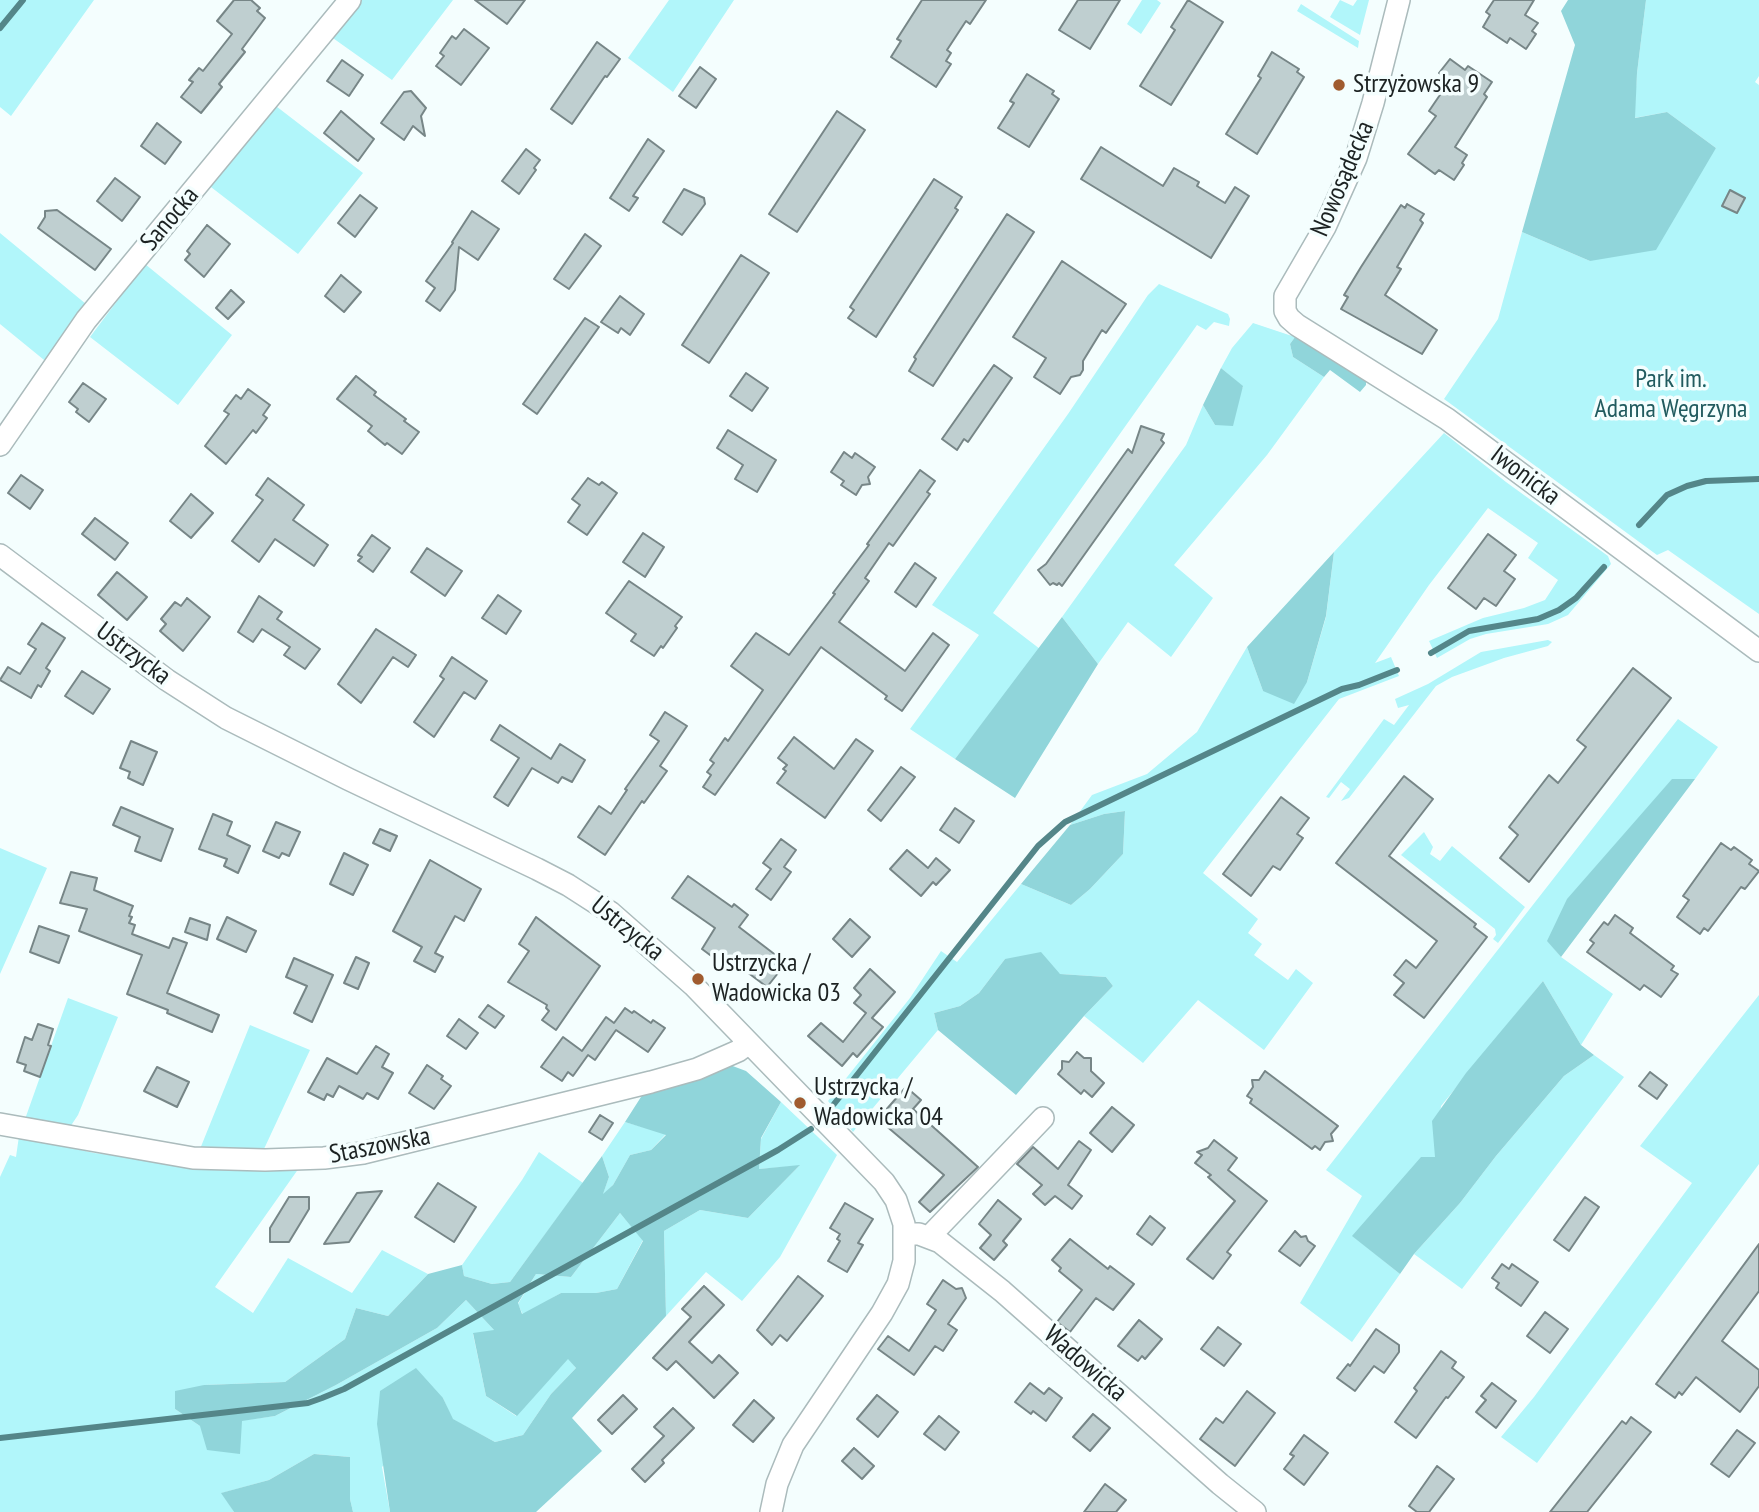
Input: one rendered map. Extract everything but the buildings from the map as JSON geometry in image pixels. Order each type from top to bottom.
[{"type":"street","name":"Sanocka","points":[[0,445],[86,320],[350,0]]},
{"type":"street","name":"Nowosądecka","points":[[1285,311],[1285,296],[1325,227],[1356,158],[1374,103],[1399,0]]},
{"type":"street","name":"Iwonicka","points":[[1285,311],[1297,326],[1457,425],[1759,651]]},
{"type":"street","name":"Ustrzycka","points":[[0,555],[167,680],[226,718],[537,869],[592,899],[655,950],[884,1182],[901,1212],[905,1234],[904,1261],[898,1284],[793,1445],[777,1484],[771,1512]]},
{"type":"street","name":"Staszowska","points":[[0,1124],[192,1158],[265,1160],[334,1157],[400,1144],[651,1082],[697,1069],[738,1051],[749,1043]]},
{"type":"street","points":[[929,1237],[1043,1118]]},
{"type":"street","name":"Wadowicka","points":[[905,1234],[929,1237],[940,1242],[1002,1291],[1255,1512]]},
{"type":"green space","points":[[0,0],[94,0],[11,116],[0,107]]},
{"type":"green space","points":[[358,0],[453,0],[392,80],[330,36]]},
{"type":"green space","points":[[669,0],[734,0],[673,92],[628,58]]},
{"type":"green space","points":[[1142,0],[1157,0],[1161,3],[1141,34],[1127,24]]},
{"type":"green space","points":[[1340,0],[1353,6],[1357,0],[1369,0],[1360,35],[1330,17]]},
{"type":"green space","name":"Park im. Adama Węgrzyna","points":[[1646,0],[1759,0],[1759,76],[1755,82],[1759,85],[1759,614],[1668,550],[1657,555],[1444,399],[1498,319],[1522,232],[1590,261],[1716,148],[1667,112],[1634,118]]},
{"type":"green space","points":[[1301,4],[1359,41],[1358,48],[1297,11]]},
{"type":"green space","points":[[272,103],[363,173],[298,254],[207,184]]},
{"type":"green space","points":[[0,233],[92,309],[49,364],[0,324]]},
{"type":"green space","points":[[145,264],[232,335],[178,405],[90,337]]},
{"type":"green space","points":[[1159,284],[1228,314],[1229,326],[1214,322],[1206,330],[1197,325],[993,613],[1040,649],[955,759],[910,729],[979,635],[932,605],[1068,414],[1148,295]]},
{"type":"green space","points":[[1253,323],[1295,337],[1290,344],[1293,357],[1324,377],[1267,455],[1174,565],[1213,598],[1171,657],[1128,622],[1098,664],[1062,617],[1186,445],[1203,405],[1215,425],[1243,387],[1221,368],[1232,348]]},
{"type":"green space","points":[[1444,433],[1608,556],[1611,564],[1568,615],[1548,624],[1470,639],[1437,658],[1429,641],[1483,618],[1545,600],[1558,580],[1528,558],[1538,543],[1488,508],[1429,585],[1375,663],[1391,657],[1399,676],[1339,699],[1203,873],[1258,919],[1248,933],[1262,944],[1254,955],[1288,980],[1296,969],[1313,983],[1264,1050],[1198,1000],[1143,1063],[1084,1016],[1113,986],[1106,977],[1060,974],[1005,959],[979,993],[960,1006],[934,1013],[938,1030],[853,1132],[828,1101],[910,998],[941,951],[957,962],[1021,884],[1071,905],[1123,854],[1125,811],[1104,814],[1070,825],[1092,795],[1147,774],[1197,732],[1247,647],[1263,691],[1307,682],[1326,617],[1334,552]]},
{"type":"green space","points":[[1548,640],[1552,642],[1548,646],[1504,658],[1452,677],[1436,686],[1349,798],[1341,801],[1350,789],[1341,782],[1329,798],[1326,797],[1384,719],[1394,725],[1409,705],[1398,708],[1395,699],[1428,684],[1481,652]]},
{"type":"green space","points":[[1678,719],[1718,747],[1695,779],[1672,780],[1548,941],[1561,957],[1613,994],[1581,1045],[1543,981],[1441,1106],[1435,1157],[1353,1236],[1400,1274],[1352,1342],[1300,1303],[1362,1196],[1326,1170]]},
{"type":"green space","points":[[1424,832],[1433,847],[1430,854],[1440,861],[1452,846],[1525,907],[1498,943],[1493,939],[1496,935],[1495,929],[1401,855]]},
{"type":"green space","points":[[0,848],[47,868],[0,974]]},
{"type":"green space","points":[[1759,995],[1759,1164],[1537,1463],[1501,1437],[1534,1397],[1692,1183],[1640,1146]]},
{"type":"green space","points":[[68,998],[118,1017],[78,1115],[68,1130],[24,1122]]},
{"type":"green space","points":[[250,1025],[310,1050],[264,1149],[200,1149]]},
{"type":"green space","points":[[1594,1055],[1624,1077],[1462,1289],[1414,1254],[1460,1203],[1564,1076]]},
{"type":"green space","points":[[781,1102],[837,1155],[780,1257],[742,1301],[706,1272],[666,1316],[664,1231],[700,1210],[748,1218],[799,1166],[759,1169],[761,1139]]},
{"type":"green space","points":[[625,1122],[666,1134],[651,1150],[630,1155],[613,1185],[602,1196],[609,1177],[602,1156]]},
{"type":"green space","points":[[19,1136],[94,1153],[222,1169],[299,1168],[215,1287],[253,1313],[288,1258],[352,1293],[382,1250],[428,1274],[388,1316],[356,1308],[345,1339],[285,1382],[204,1385],[175,1409],[200,1426],[275,1416],[437,1328],[466,1300],[495,1331],[473,1334],[486,1396],[516,1416],[568,1358],[576,1368],[551,1394],[523,1435],[495,1442],[452,1419],[443,1398],[382,1467],[390,1512],[353,1512],[350,1499],[350,1457],[314,1454],[269,1480],[222,1493],[234,1512],[0,1512],[0,1177],[10,1155],[16,1157]]},
{"type":"green space","points":[[539,1152],[583,1183],[510,1282],[492,1284],[464,1276],[462,1265]]},
{"type":"green space","points":[[620,1213],[643,1240],[617,1289],[596,1293],[561,1293],[523,1315],[518,1304],[536,1274],[571,1277]]},
{"type":"shaded area","points":[[1568,0],[1646,0],[1637,73],[1635,118],[1667,112],[1716,148],[1656,250],[1590,261],[1522,232],[1575,45],[1561,11]]},
{"type":"shaded area","points":[[1295,337],[1366,378],[1366,385],[1360,392],[1330,370],[1324,377],[1293,357],[1290,344]]},
{"type":"shaded area","points":[[1221,368],[1243,386],[1233,426],[1215,425],[1203,405]]},
{"type":"shaded area","points":[[1334,552],[1326,616],[1307,682],[1294,704],[1263,691],[1247,647]]},
{"type":"shaded area","points":[[1062,617],[1098,664],[1015,798],[955,759]]},
{"type":"shaded area","points":[[1672,779],[1695,779],[1561,957],[1547,941],[1567,899]]},
{"type":"shaded area","points":[[1125,811],[1123,854],[1071,905],[1021,884],[1070,825],[1104,814]]},
{"type":"shaded area","points":[[1041,952],[1060,974],[1106,977],[1113,986],[1016,1095],[938,1030],[934,1013],[960,1006],[979,993],[1005,959]]},
{"type":"shaded area","points":[[1543,981],[1581,1045],[1594,1055],[1564,1076],[1400,1274],[1352,1236],[1421,1157],[1435,1157],[1432,1121],[1466,1073]]},
{"type":"shaded area","points":[[730,1065],[746,1071],[781,1102],[761,1138],[759,1169],[800,1165],[748,1218],[700,1210],[664,1231],[666,1316],[572,1418],[602,1451],[536,1512],[390,1512],[377,1424],[380,1391],[416,1368],[443,1398],[453,1419],[495,1442],[523,1435],[551,1394],[576,1368],[568,1359],[517,1416],[486,1396],[473,1333],[494,1330],[466,1300],[437,1328],[336,1385],[275,1416],[242,1421],[240,1454],[207,1450],[200,1426],[175,1409],[175,1391],[204,1385],[285,1382],[345,1339],[356,1308],[388,1316],[428,1274],[462,1265],[464,1276],[492,1284],[510,1282],[602,1156],[609,1177],[603,1194],[613,1185],[630,1155],[651,1150],[666,1135],[625,1122],[648,1086]],"holes":[[[620,1213],[643,1241],[617,1289],[596,1293],[561,1293],[522,1314],[518,1303],[536,1274],[571,1277]]]},
{"type":"shaded area","points":[[314,1454],[350,1457],[350,1499],[353,1512],[234,1512],[221,1493],[269,1480]]},
{"type":"waterway","points":[[0,28],[23,0]]},
{"type":"waterway","points":[[1639,525],[1667,495],[1687,486],[1706,481],[1759,479]]},
{"type":"waterway","points":[[1431,653],[1469,631],[1538,619],[1559,610],[1576,598],[1604,567]]},
{"type":"waterway","points":[[834,1104],[1038,846],[1065,822],[1342,689],[1397,670]]},
{"type":"waterway","points":[[0,1438],[308,1403],[322,1398],[344,1389],[778,1150],[811,1129]]},
{"type":"place","name":"Strzyżowska 9","points":[[1339,85]]},
{"type":"place","name":"Ustrzycka / Wadowicka 03","points":[[698,979]]},
{"type":"place","name":"Ustrzycka / Wadowicka 04","points":[[800,1103]]}]
